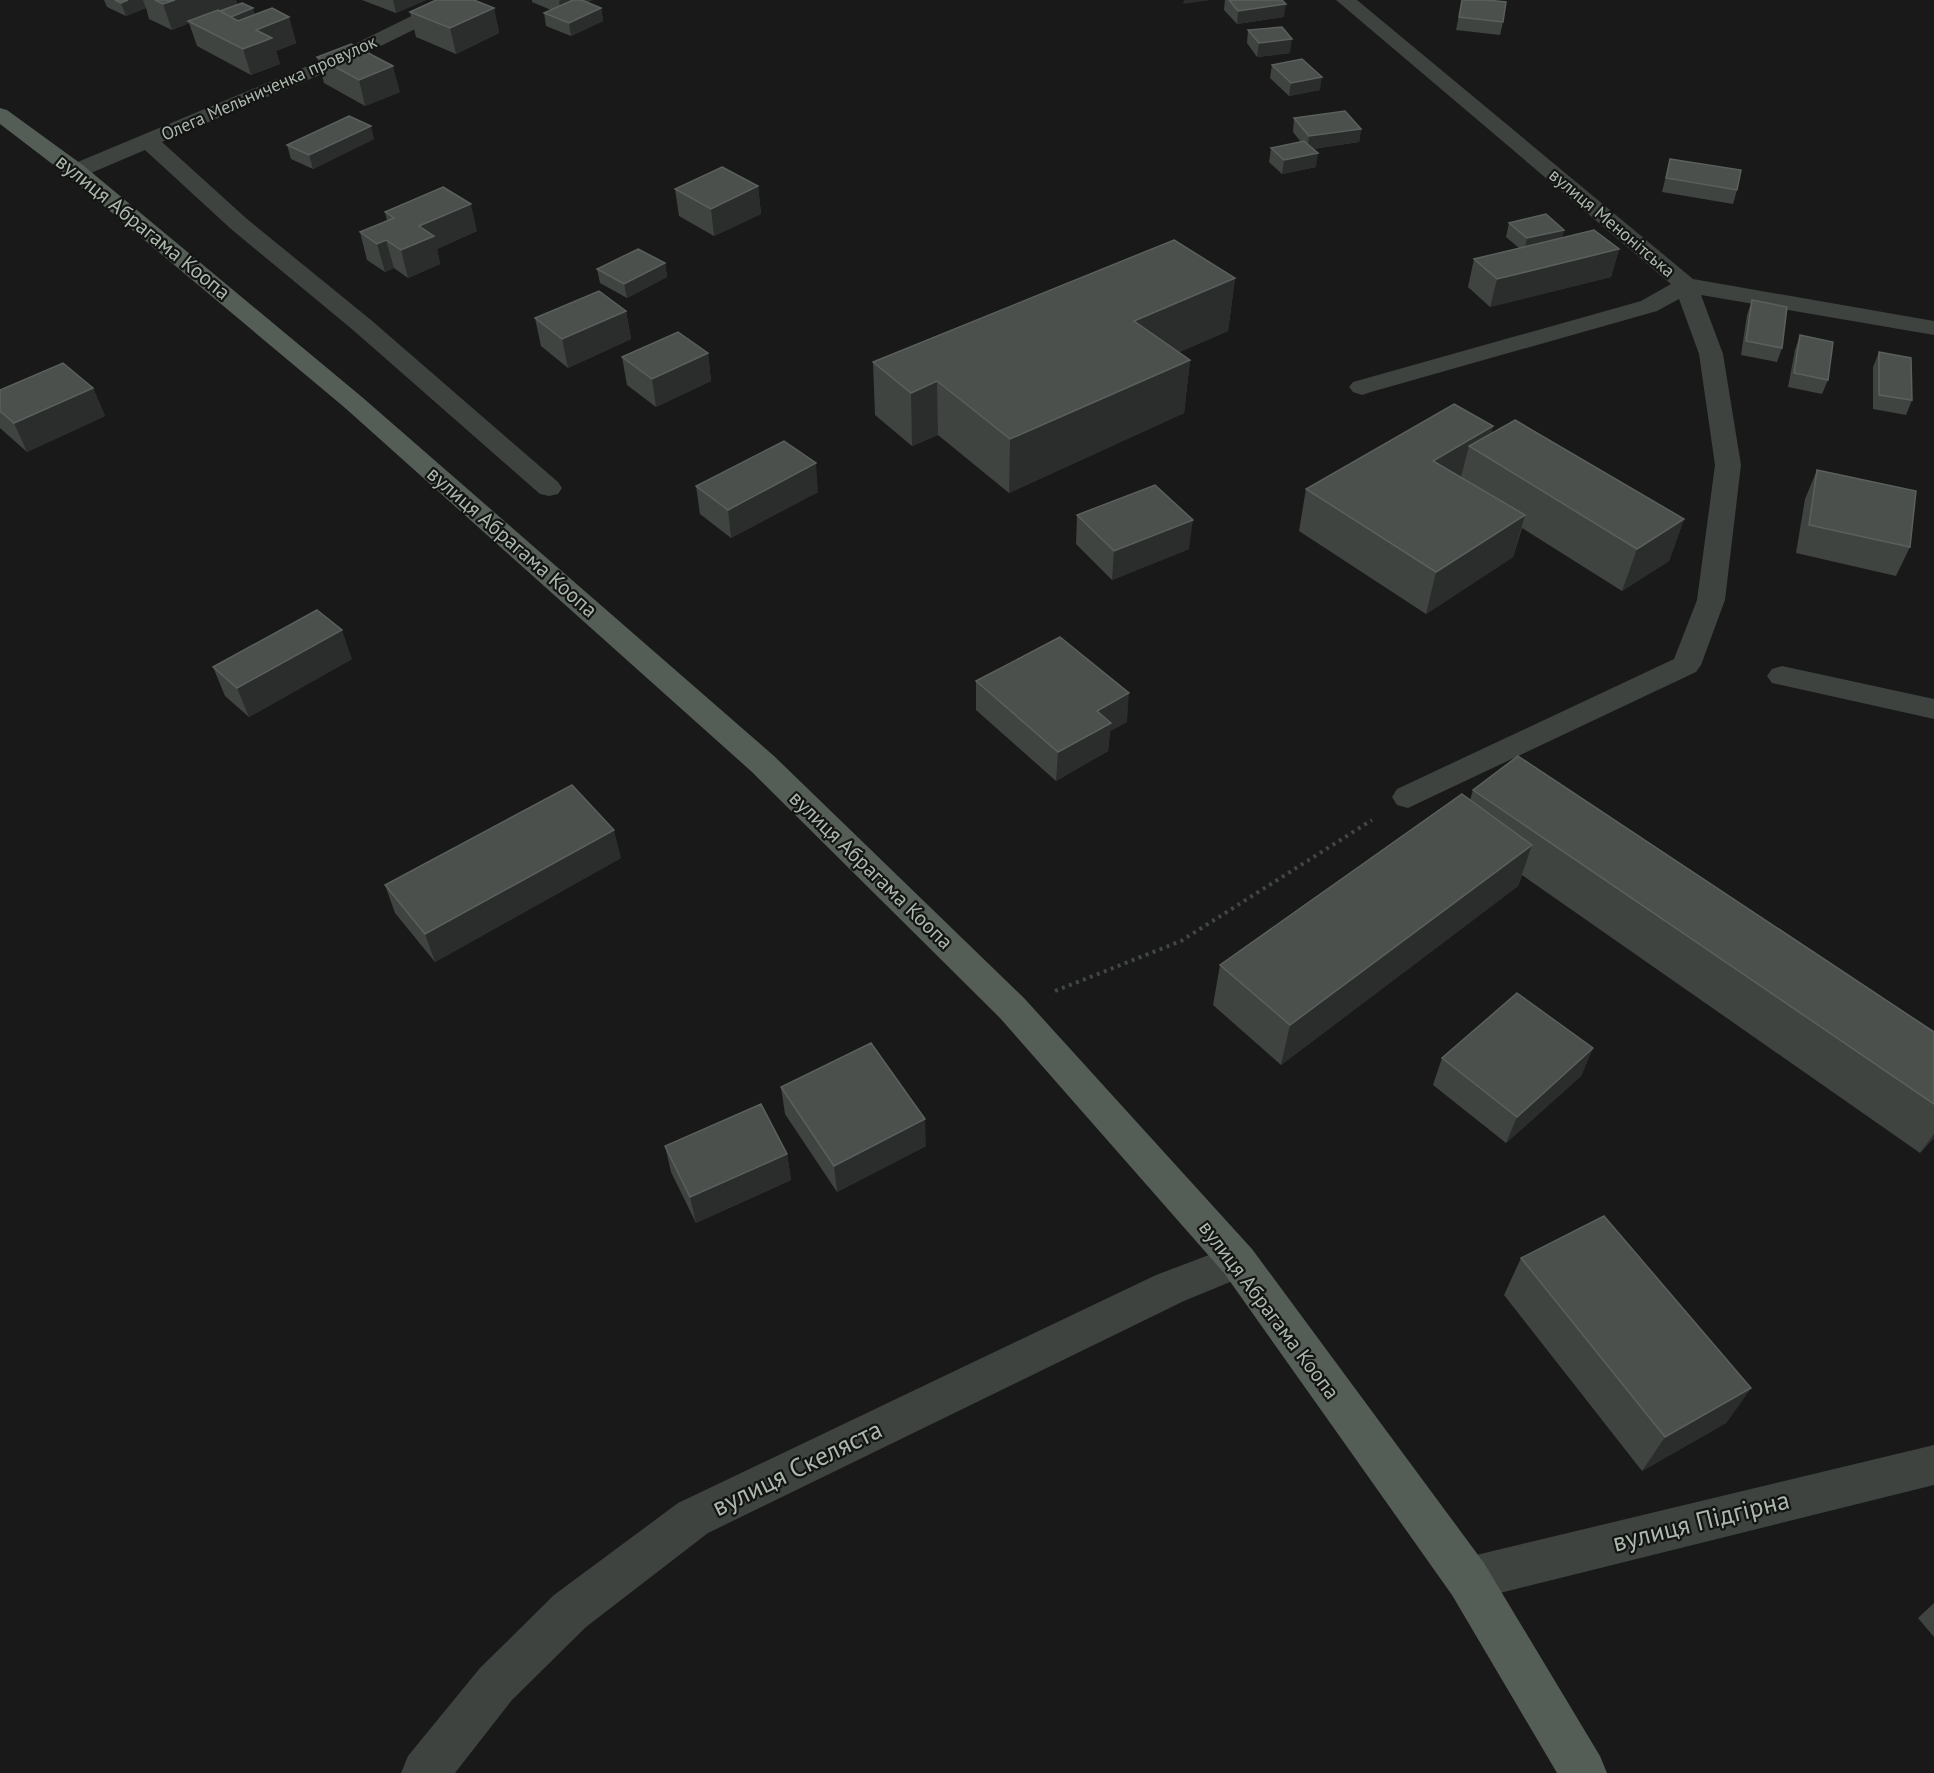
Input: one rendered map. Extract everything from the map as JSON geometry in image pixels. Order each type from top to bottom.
[{"type":"main road","name":"вулиця Абрагама Коопа","points":[[0,114],[76,171],[353,402],[763,764],[1012,1008],[1238,1261],[1468,1578],[1582,1773]]},
{"type":"street","name":"Олега Мельниченка провулок","points":[[76,171],[329,64],[459,0]]},
{"type":"street","name":"вулиця Менонітська","points":[[1345,0],[1686,285],[1934,328]]},
{"type":"street","points":[[149,141],[162,156],[239,224],[362,325],[549,488]]},
{"type":"street","points":[[1362,387],[1649,306],[1686,285],[1711,354],[1728,465],[1711,600],[1686,665],[1408,797]]},
{"type":"street","points":[[1782,676],[1934,710]]},
{"type":"street","name":"вулиця Скеляста","points":[[425,1773],[496,1684],[570,1611],[693,1518],[1170,1288],[1238,1261]]},
{"type":"street","name":"вулиця Підгірна","points":[[1468,1578],[1934,1465]]},
{"type":"path","points":[[1012,1008],[1180,941],[1408,797]]},
{"type":"building","points":[[155,0],[175,0],[163,4]]},
{"type":"building","points":[[436,0],[474,0],[494,8],[450,28],[410,12]]},
{"type":"building","points":[[573,0],[582,0],[601,8],[569,23],[544,13]]},
{"type":"building","points":[[1229,0],[1282,0],[1286,4],[1238,11]]},
{"type":"building","points":[[1462,0],[1506,2],[1503,22],[1459,17]]},
{"type":"building","points":[[242,3],[253,8],[231,17],[220,11]]},
{"type":"building","points":[[272,8],[289,17],[256,30],[272,38],[243,49],[188,21],[218,10],[238,21]]},
{"type":"building","points":[[1282,27],[1292,39],[1259,43],[1248,30]]},
{"type":"building","points":[[351,44],[393,66],[359,80],[317,57]]},
{"type":"building","points":[[1302,59],[1322,77],[1291,83],[1272,65]]},
{"type":"building","points":[[1345,111],[1361,129],[1309,136],[1294,118]]},
{"type":"building","points":[[349,116],[371,126],[309,155],[287,145]]},
{"type":"building","points":[[1304,141],[1318,153],[1284,160],[1271,148]]},
{"type":"building","points":[[1670,159],[1741,170],[1737,190],[1666,178]]},
{"type":"building","points":[[722,167],[758,186],[711,209],[675,189]]},
{"type":"building","points":[[443,187],[471,204],[419,226],[434,236],[401,250],[386,240],[377,244],[360,232],[394,218],[385,212]]},
{"type":"building","points":[[1546,214],[1564,230],[1527,238],[1509,223]]},
{"type":"building","points":[[1594,230],[1619,249],[1497,279],[1474,259]]},
{"type":"building","points":[[1174,240],[1235,278],[1134,321],[1190,360],[1010,439],[937,381],[911,393],[873,362]]},
{"type":"building","points":[[638,249],[665,263],[624,284],[597,269]]},
{"type":"building","points":[[599,291],[626,311],[562,339],[535,318]]},
{"type":"building","points":[[1752,300],[1787,307],[1782,348],[1746,341]]},
{"type":"building","points":[[678,332],[708,353],[652,379],[622,357]]},
{"type":"building","points":[[1800,335],[1833,342],[1828,380],[1794,373]]},
{"type":"building","points":[[1879,352],[1911,358],[1912,400],[1879,395]]},
{"type":"building","points":[[63,363],[93,388],[14,423],[0,411],[0,390]]},
{"type":"building","points":[[1454,404],[1493,426],[1433,461],[1525,515],[1436,572],[1306,489]]},
{"type":"building","points":[[1515,420],[1684,519],[1637,549],[1469,446]]},
{"type":"building","points":[[784,441],[816,463],[728,510],[696,486]]},
{"type":"building","points":[[1817,470],[1916,491],[1910,547],[1809,525]]},
{"type":"building","points":[[1155,485],[1193,520],[1114,551],[1077,515]]},
{"type":"building","points":[[317,610],[342,630],[237,688],[213,667]]},
{"type":"building","points":[[1060,637],[1129,693],[1097,711],[1111,723],[1058,752],[976,681]]},
{"type":"building","points":[[1518,756],[1934,1032],[1934,1104],[1473,790]]},
{"type":"building","points":[[572,785],[614,830],[425,934],[385,885]]},
{"type":"building","points":[[1462,794],[1532,845],[1290,1025],[1220,965]]},
{"type":"building","points":[[1517,993],[1593,1048],[1517,1117],[1442,1058]]},
{"type":"building","points":[[871,1043],[925,1119],[834,1166],[781,1087]]},
{"type":"building","points":[[761,1104],[787,1154],[690,1197],[665,1146]]},
{"type":"building","points":[[1604,1216],[1751,1388],[1665,1437],[1521,1258]]}]
